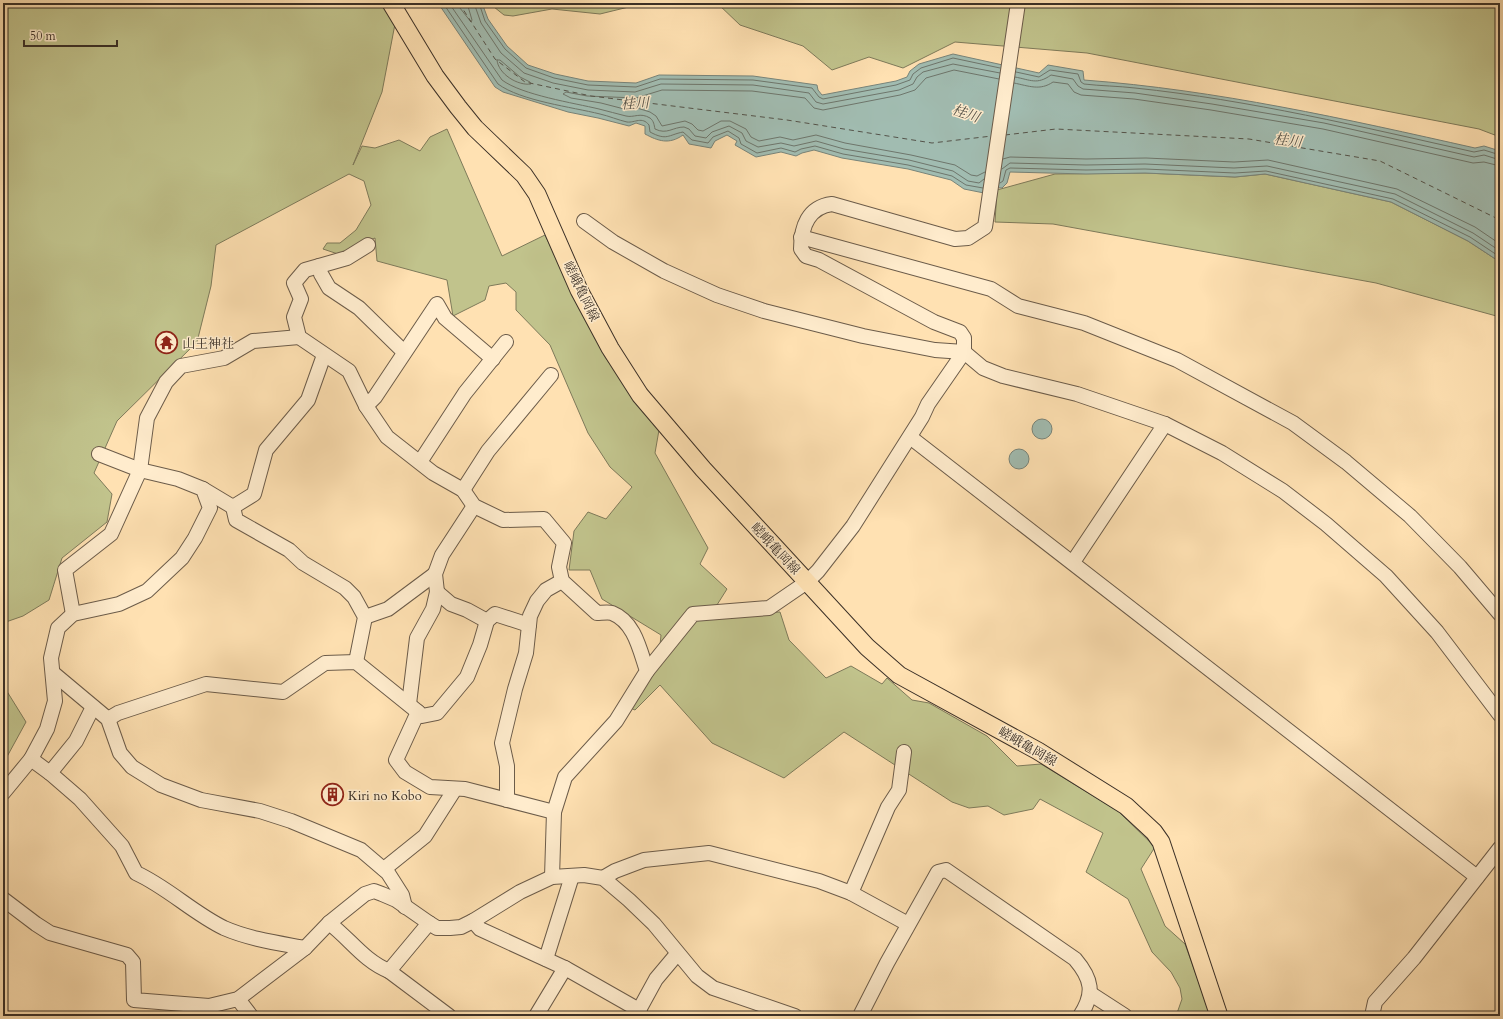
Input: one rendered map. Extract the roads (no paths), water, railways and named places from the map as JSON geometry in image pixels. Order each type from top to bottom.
[{"type":"main road","name":"嵯峨亀岡線","points":[[391,3],[435,76],[458,107],[475,128],[524,175],[537,194],[579,290],[610,348],[640,395],[703,469],[807,582],[867,647],[899,675],[1038,751],[1126,806],[1154,832],[1161,842],[1219,1016]]},
{"type":"street","points":[[552,877],[554,812],[565,777],[616,721],[647,671],[693,614],[769,608],[807,582],[818,571],[853,526],[910,437],[928,404],[964,352],[964,338],[960,332],[934,322],[819,260],[806,256],[801,249],[801,237],[806,220],[816,209],[823,205],[832,204],[955,239],[968,238],[978,234],[986,227],[1018,3]]},
{"type":"street","points":[[584,221],[613,242],[657,267],[717,295],[764,311],[863,336],[935,350],[964,352],[984,368],[1003,376],[1077,394],[1165,424],[1222,453],[1283,491],[1352,546],[1386,576],[1437,632],[1500,715]]},
{"type":"street","points":[[801,237],[991,289],[1018,306],[1084,323],[1177,360],[1236,391],[1293,423],[1352,467],[1410,516],[1460,567],[1500,614]]},
{"type":"street","points":[[368,244],[347,258],[306,270],[294,283],[301,299],[294,317],[299,337],[349,371],[366,406],[386,436],[433,473],[463,490],[474,506],[503,520],[544,519],[564,543],[559,567],[562,581],[597,613],[612,613],[625,622],[635,636],[647,671]]},
{"type":"street","points":[[319,266],[321,274],[329,288],[359,308],[404,352]]},
{"type":"street","points":[[366,406],[375,397],[437,304],[445,318],[493,359]]},
{"type":"street","points":[[73,614],[65,570],[111,534],[140,470],[147,418],[166,382],[181,366],[224,358],[253,341],[299,337]]},
{"type":"street","points":[[420,462],[466,393],[506,342]]},
{"type":"street","points":[[233,507],[254,494],[264,463],[266,450],[308,400],[324,355]]},
{"type":"street","points":[[463,490],[488,451],[551,375]]},
{"type":"street","points":[[1073,562],[1165,424]]},
{"type":"street","points":[[910,437],[1477,877]]},
{"type":"street","points":[[99,454],[140,470],[178,479],[203,490],[233,507],[236,520],[289,550],[303,563],[345,588],[354,597],[365,617],[356,662]]},
{"type":"street","points":[[3,793],[31,759],[47,729],[55,701],[51,658],[58,628],[73,614],[119,604],[148,591],[182,558],[195,538],[210,508],[203,490]]},
{"type":"street","points":[[474,506],[442,556],[435,574],[437,592],[433,609],[417,638],[414,708],[396,760],[405,772],[430,787],[465,789],[554,812]]},
{"type":"street","points":[[365,617],[388,609],[435,574]]},
{"type":"street","points":[[507,800],[507,766],[502,743],[515,689],[526,653],[530,616],[537,601],[546,590],[562,581]]},
{"type":"street","points":[[437,592],[451,604],[467,610],[487,621]]},
{"type":"street","points":[[108,719],[118,713],[206,684],[283,692],[325,663],[356,662],[389,691],[414,708],[422,716],[437,713],[467,677],[480,645],[487,621],[495,614],[529,625]]},
{"type":"street","points":[[53,673],[108,719],[120,753],[132,767],[161,785],[201,800],[260,810],[292,821],[361,850],[386,871],[402,895],[405,907]]},
{"type":"street","points":[[50,772],[76,741],[93,707]]},
{"type":"street","points":[[851,893],[888,807],[899,790],[904,752]]},
{"type":"street","points":[[31,759],[50,772],[80,799],[122,846],[136,874],[148,879],[224,928],[247,936],[304,948]]},
{"type":"street","points":[[3,899],[50,933],[127,955],[133,962],[134,1000],[209,1006],[238,999],[304,948],[329,923],[368,893],[386,871],[425,836],[455,788]]},
{"type":"street","points":[[1372,1016],[1376,1002],[1414,958],[1500,848]]},
{"type":"street","points":[[603,878],[615,871],[644,860],[709,853],[793,873],[851,893],[908,924]]},
{"type":"street","points":[[860,1016],[908,924],[938,872],[946,870],[1075,959],[1084,969],[1089,981],[1091,994],[1080,1016]]},
{"type":"street","points":[[368,893],[374,891],[382,894],[437,928],[450,928],[460,927],[473,921],[520,892],[552,877],[584,875],[603,878],[654,924],[677,954],[697,976],[713,988],[796,1016]]},
{"type":"street","points":[[546,960],[572,876]]},
{"type":"street","points":[[473,921],[480,929],[564,968],[640,1013],[656,979],[677,954]]},
{"type":"street","points":[[329,923],[345,935],[364,956],[378,966],[389,971],[449,1016]]},
{"type":"street","points":[[389,971],[429,923]]},
{"type":"street","points":[[536,1016],[564,968]]},
{"type":"street","points":[[1091,994],[1125,1016]]},
{"type":"street","points":[[238,999],[251,1016]]},
{"type":"water","name":"桂川","points":[[438,3],[482,3],[488,19],[507,46],[528,65],[555,74],[588,81],[636,83],[659,75],[753,76],[817,85],[818,90],[822,95],[896,81],[907,77],[910,71],[919,64],[953,54],[1039,73],[1048,65],[1083,71],[1084,80],[1232,98],[1330,116],[1475,148],[1484,146],[1500,151],[1500,262],[1468,241],[1391,202],[1265,174],[1235,177],[1145,173],[1086,174],[1010,172],[1007,183],[1002,188],[988,187],[984,193],[964,189],[951,180],[908,169],[842,158],[814,150],[796,156],[781,152],[756,157],[735,145],[737,141],[727,135],[715,141],[711,148],[689,144],[683,135],[668,141],[654,139],[645,134],[645,126],[636,123],[629,126],[568,112],[503,92],[495,87]]},
{"type":"water","points":[[1042,419],[1049,422],[1052,429],[1049,436],[1042,439],[1035,436],[1032,429],[1035,422]]},
{"type":"water","points":[[1019,449],[1026,452],[1029,459],[1026,466],[1019,469],[1012,466],[1009,459],[1012,452]]},
{"type":"place","name":"山王神社","points":[[167,343]]},
{"type":"place","name":"Kiri no Kobo","points":[[333,795]]}]
